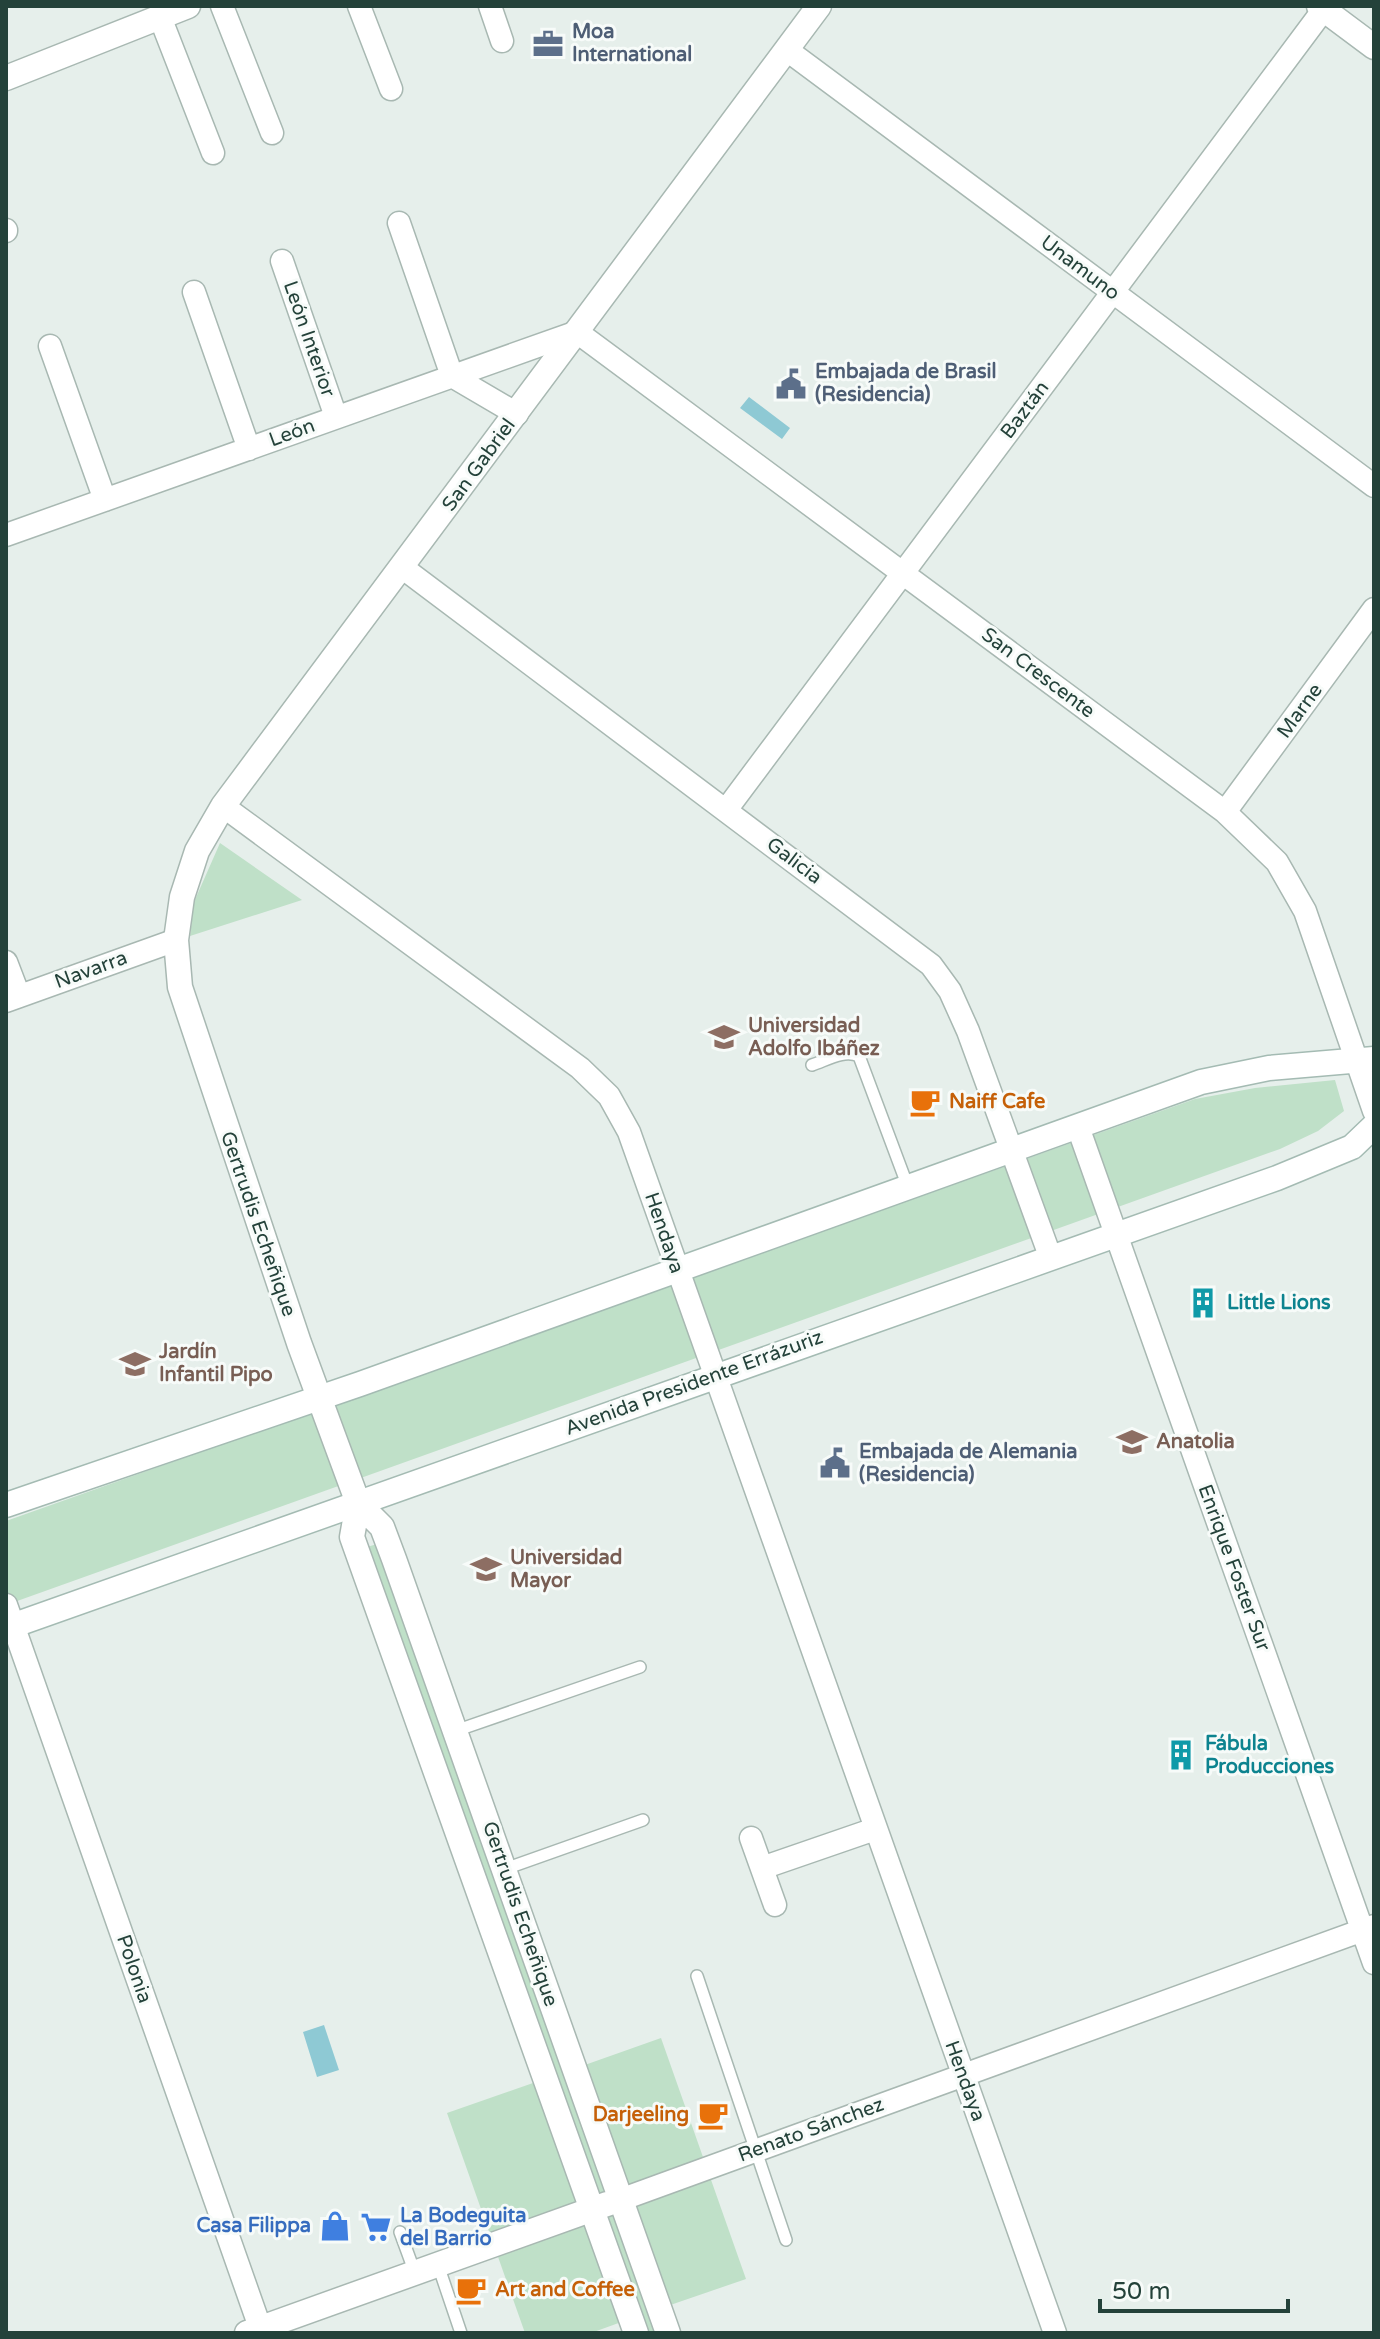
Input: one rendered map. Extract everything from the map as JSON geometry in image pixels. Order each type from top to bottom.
[{"type":"street","points":[[222,6],[272,133]]},
{"type":"street","points":[[359,6],[391,89]]},
{"type":"street","points":[[490,6],[502,41]]},
{"type":"street","name":"San Gabriel","points":[[176,940],[188,875],[209,828],[223,806],[819,6]]},
{"type":"street","points":[[1322,8],[1374,47]]},
{"type":"street","name":"Baztán","points":[[726,810],[1322,8]]},
{"type":"street","points":[[6,78],[174,10],[213,153]]},
{"type":"street","name":"Unamuno","points":[[787,50],[1374,486]]},
{"type":"street","points":[[399,223],[452,376],[517,414]]},
{"type":"street","name":"León Interior","points":[[282,261],[336,417]]},
{"type":"street","points":[[194,292],[249,449]]},
{"type":"street","name":"León","points":[[6,535],[577,332]]},
{"type":"street","name":"San Crescente","points":[[577,332],[1225,812],[1263,845],[1292,886],[1305,911],[1365,1059],[1374,1111]]},
{"type":"street","points":[[50,346],[105,500]]},
{"type":"street","name":"Galicia","points":[[403,568],[916,953],[942,978],[968,1031],[1050,1256]]},
{"type":"street","name":"Marne","points":[[1225,812],[1374,609]]},
{"type":"street","name":"Hendaya","points":[[223,806],[467,983],[600,1085],[617,1106],[629,1132],[1055,2333]]},
{"type":"street","name":"Navarra","points":[[13,998],[176,940]]},
{"type":"street","name":"Gertrudis Echeñique","points":[[176,940],[185,1010],[320,1398],[358,1503],[382,1527],[668,2333]]},
{"type":"street","points":[[6,962],[13,998]]},
{"type":"street","points":[[6,1505],[320,1398],[1201,1082],[1269,1068],[1365,1059]]},
{"type":"street","name":"Avenida Presidente Errázuriz","points":[[8,1620],[358,1503],[1277,1178],[1352,1147],[1374,1126]]},
{"type":"street","name":"Enrique Foster Sur","points":[[1078,1127],[1368,1928],[1374,1963]]},
{"type":"street","name":"Gertrudis Echeñique","points":[[358,1503],[352,1537],[636,2333]]},
{"type":"street","name":"Polonia","points":[[8,1620],[256,2331]]},
{"type":"street","points":[[762,1868],[875,1829]]},
{"type":"street","points":[[751,1838],[775,1905]]},
{"type":"street","name":"Renato Sánchez","points":[[256,2331],[1368,1928]]},
{"type":"lane","points":[[812,1065],[852,1052],[859,1056],[908,1187]]},
{"type":"lane","points":[[455,1731],[640,1667]]},
{"type":"lane","points":[[505,1869],[643,1820]]},
{"type":"lane","points":[[697,1976],[786,2240]]},
{"type":"lane","points":[[400,2232],[426,2268],[461,2333]]},
{"type":"green space","points":[[220,843],[302,900],[190,936],[194,902]]},
{"type":"green space","points":[[1335,1080],[1344,1111],[1318,1131],[1280,1149],[6,1605],[6,1521],[1195,1099],[1255,1088]]},
{"type":"green space","points":[[377,1544],[565,2072],[661,2038],[746,2279],[650,2312],[656,2333],[644,2333],[638,2316],[591,2333],[525,2333],[447,2113],[553,2076],[367,1547]]},
{"type":"water","points":[[749,397],[790,428],[782,439],[740,408]]},
{"type":"water","points":[[324,2025],[339,2070],[317,2077],[303,2032]]},
{"type":"place","name":"Moa International","points":[[548,44]]},
{"type":"place","name":"Embajada de Brasil (Residencia)","points":[[791,384]]},
{"type":"place","name":"Universidad Adolfo Ibáñez","points":[[724,1037]]},
{"type":"place","name":"Naiff Cafe","points":[[925,1102]]},
{"type":"place","name":"Little Lions","points":[[1203,1303]]},
{"type":"place","name":"Jardín Infantil Pipo","points":[[135,1364]]},
{"type":"place","name":"Anatolia","points":[[1132,1442]]},
{"type":"place","name":"Embajada de Alemania (Residencia)","points":[[835,1463]]},
{"type":"place","name":"Universidad Mayor","points":[[486,1569]]},
{"type":"place","name":"Fábula Producciones","points":[[1181,1755]]},
{"type":"place","name":"Darjeeling","points":[[713,2115]]},
{"type":"place","name":"Casa Filippa","points":[[335,2226]]},
{"type":"place","name":"La Bodeguita del Barrio","points":[[376,2227]]},
{"type":"place","name":"Art and Coffee","points":[[471,2290]]}]
